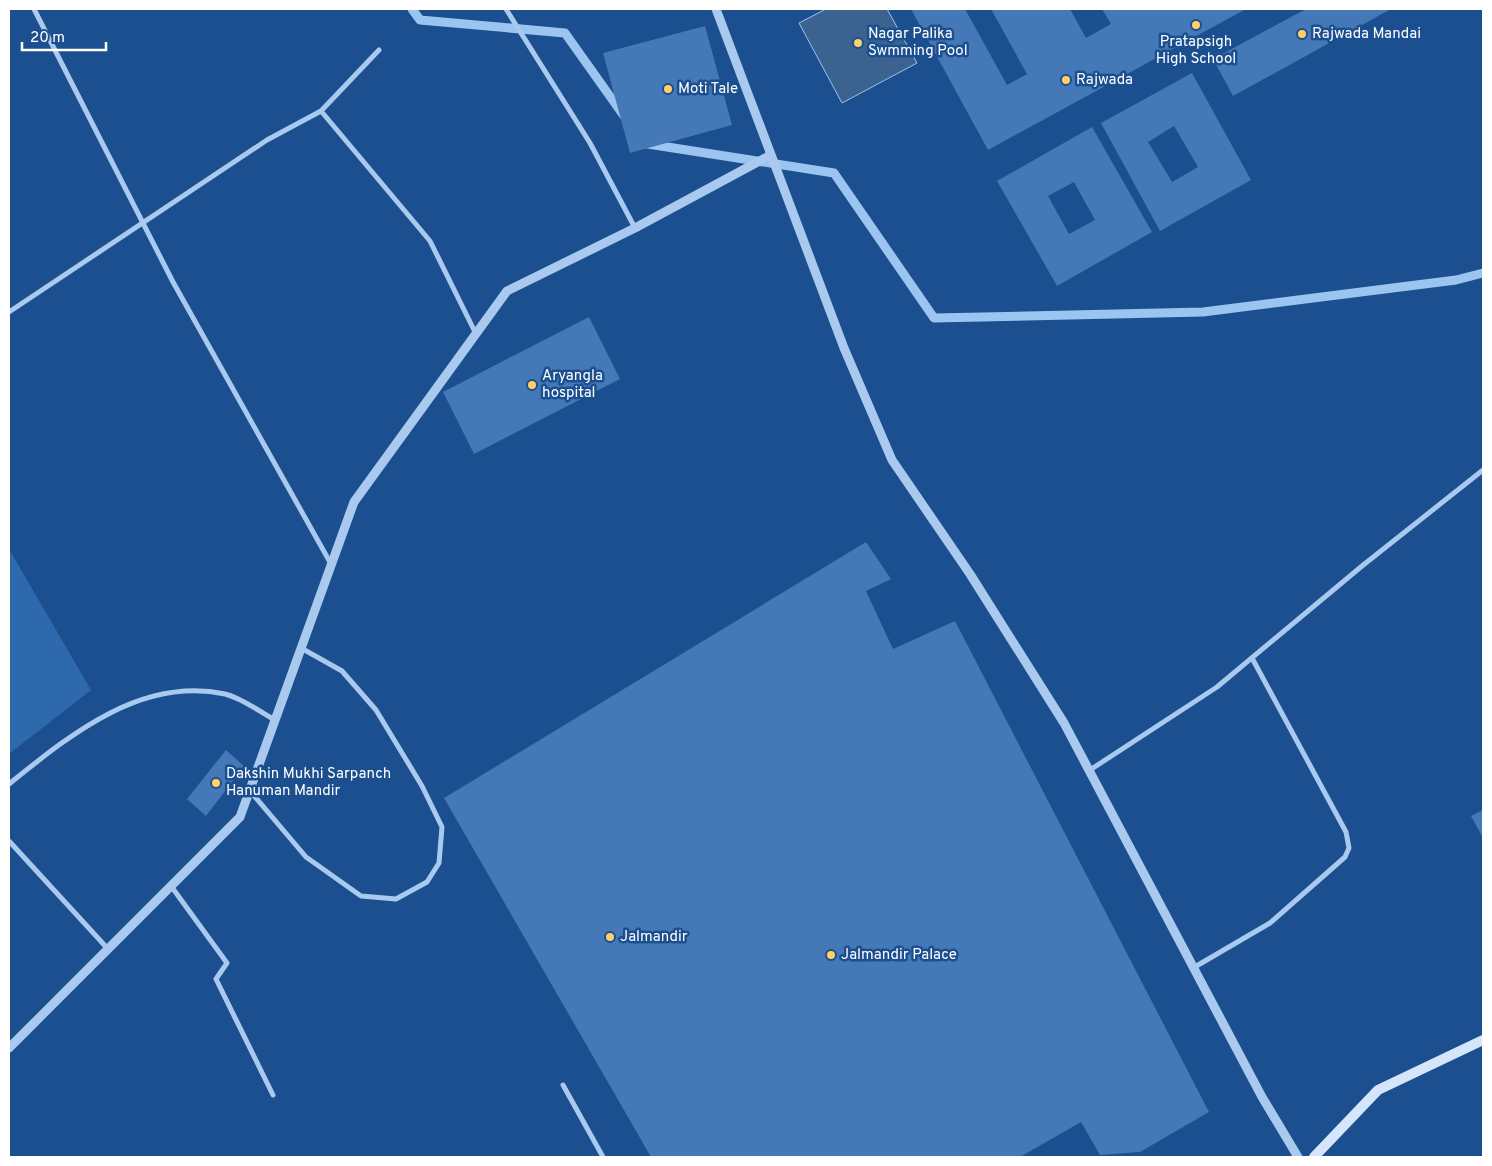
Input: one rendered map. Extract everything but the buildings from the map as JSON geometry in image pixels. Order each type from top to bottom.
[{"type":"main road","points":[[1314,1157],[1378,1090],[1483,1040]]},
{"type":"street","points":[[34,9],[173,282],[331,565]]},
{"type":"street","points":[[506,9],[590,143],[635,228]]},
{"type":"street","points":[[716,9],[769,156],[800,229],[844,348],[892,460],[970,574],[1064,723],[1262,1097],[1298,1157]]},
{"type":"street","points":[[9,312],[144,224],[266,140],[320,111],[379,50]]},
{"type":"street","points":[[320,111],[430,241],[476,334]]},
{"type":"street","points":[[9,1048],[240,818],[354,502],[507,291],[635,228],[769,156]]},
{"type":"street","points":[[1090,770],[1218,687],[1483,470]]},
{"type":"street","points":[[250,792],[306,857],[361,896],[396,899],[427,882],[439,863],[442,827],[422,786],[376,710],[342,671],[301,648]]},
{"type":"street","points":[[1193,968],[1270,923],[1345,856],[1348,848],[1346,832],[1252,658]]},
{"type":"street","points":[[9,784],[58,745],[117,709],[153,694],[188,690],[226,695],[275,720]]},
{"type":"street","points":[[9,841],[108,949]]},
{"type":"street","points":[[171,886],[227,963],[216,979],[273,1094]]},
{"type":"street","points":[[563,1085],[603,1157]]},
{"type":"shaded area","name":"Nagar Palika Swmming Pool","points":[[826,9],[887,9],[917,63],[842,103],[799,23]]},
{"type":"shaded area","points":[[9,549],[91,690],[9,754]]},
{"type":"waterway","points":[[412,9],[420,20],[565,33],[624,116]]},
{"type":"waterway","points":[[648,144],[834,173],[934,318],[1203,312],[1456,280],[1483,273]]},
{"type":"place","name":"Pratapsigh High School","points":[[1196,25]]},
{"type":"place","name":"Rajwada Mandai","points":[[1302,34]]},
{"type":"place","name":"Nagar Palika Swmming Pool","points":[[858,43]]},
{"type":"place","name":"Rajwada","points":[[1066,80]]},
{"type":"place","name":"Moti Tale","points":[[668,89]]},
{"type":"place","name":"Aryangla hospital","points":[[532,385]]},
{"type":"place","name":"Dakshin Mukhi Sarpanch Hanuman Mandir","points":[[216,783]]},
{"type":"place","name":"Jalmandir","points":[[610,937]]},
{"type":"place","name":"Jalmandir Palace","points":[[831,955]]}]
